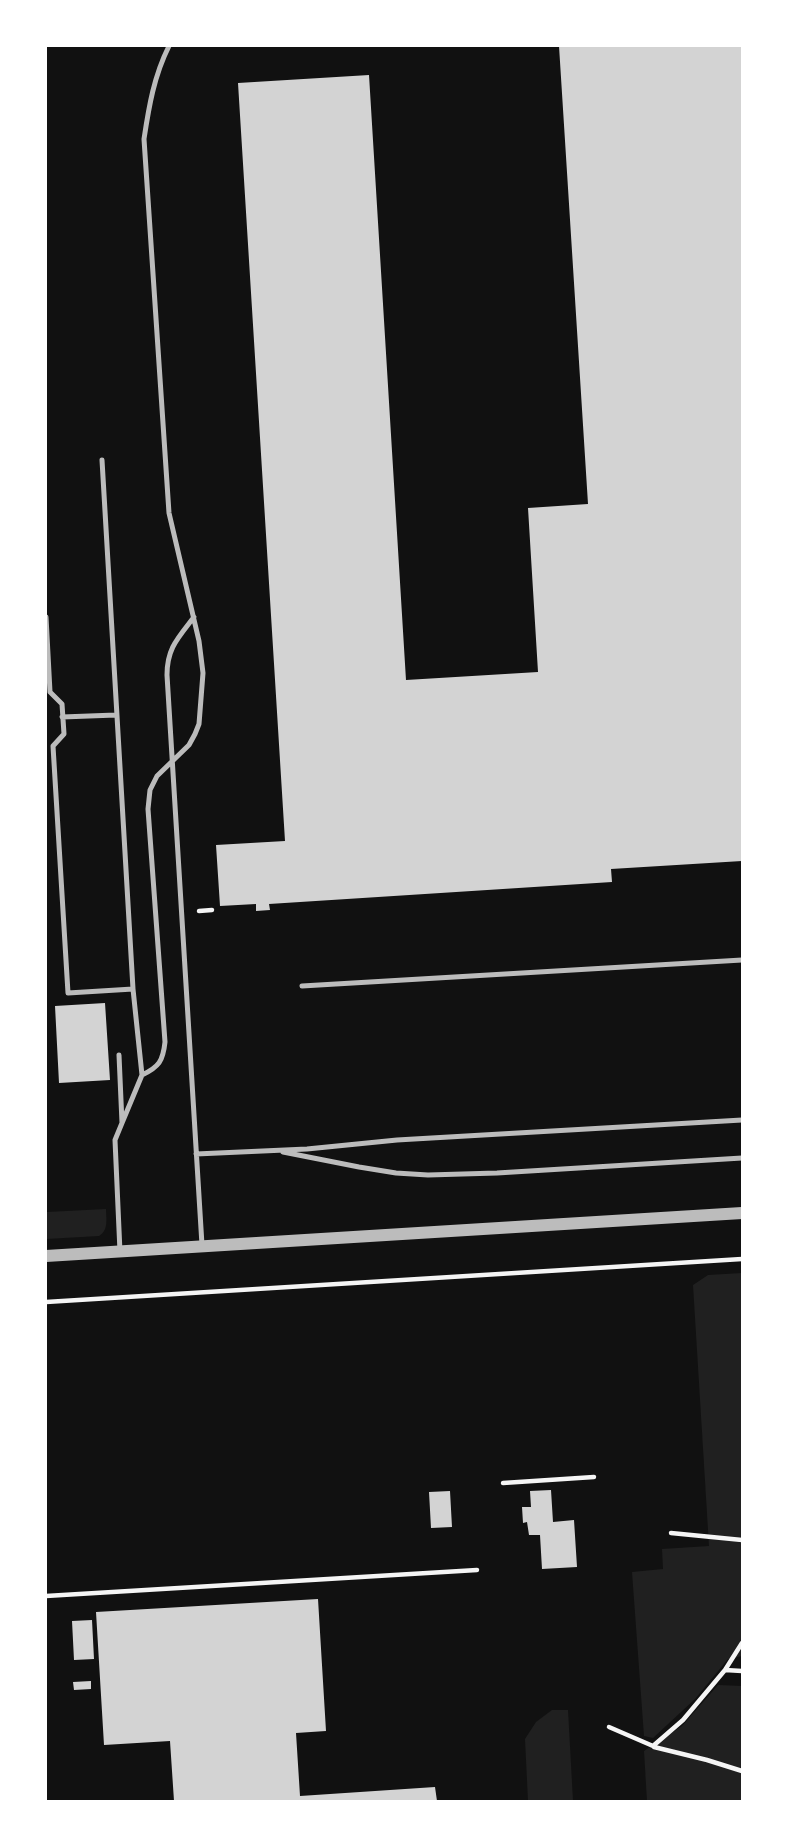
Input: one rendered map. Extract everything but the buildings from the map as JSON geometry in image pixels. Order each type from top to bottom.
[{"type":"street","points":[[46,1256],[743,1213]]},
{"type":"lane","points":[[142,1075],[153,1069],[164,1055],[165,1042],[148,809],[150,790],[157,776],[189,745],[199,724],[203,673],[194,617],[169,513],[144,139],[150,100],[160,65],[169,46]]},
{"type":"lane","points":[[102,460],[133,989],[142,1075],[116,1140],[120,1252]]},
{"type":"lane","points":[[46,617],[50,692],[62,704],[64,734],[53,746],[68,993],[133,989]]},
{"type":"lane","points":[[194,617],[170,650],[167,661],[202,1247]]},
{"type":"lane","points":[[62,718],[116,715]]},
{"type":"lane","points":[[302,986],[743,960]]},
{"type":"lane","points":[[119,1055],[122,1123]]},
{"type":"lane","points":[[196,1154],[743,1121]]},
{"type":"lane","points":[[275,1150],[359,1167],[428,1175],[743,1158]]},
{"type":"path","points":[[46,1303],[743,1259]]},
{"type":"path","points":[[503,1483],[594,1477]]},
{"type":"path","points":[[671,1533],[743,1540]]},
{"type":"path","points":[[46,1596],[477,1570]]},
{"type":"path","points":[[653,1746],[683,1720],[725,1670],[743,1643]]},
{"type":"path","points":[[725,1670],[743,1671]]},
{"type":"path","points":[[609,1727],[653,1746],[743,1771]]},
{"type":"shaded area","points":[[46,1192],[47,1212],[106,1209],[104,1231],[99,1236],[46,1239]]},
{"type":"shaded area","points":[[742,1273],[742,1656],[728,1659],[695,1699],[653,1738],[644,1736],[632,1572],[663,1569],[662,1549],[709,1546],[693,1285],[708,1275]]},
{"type":"shaded area","points":[[718,1685],[742,1686],[742,1801],[647,1801],[644,1751],[682,1726]]},
{"type":"shaded area","points":[[552,1710],[568,1710],[573,1801],[528,1801],[525,1739],[536,1722]]}]
